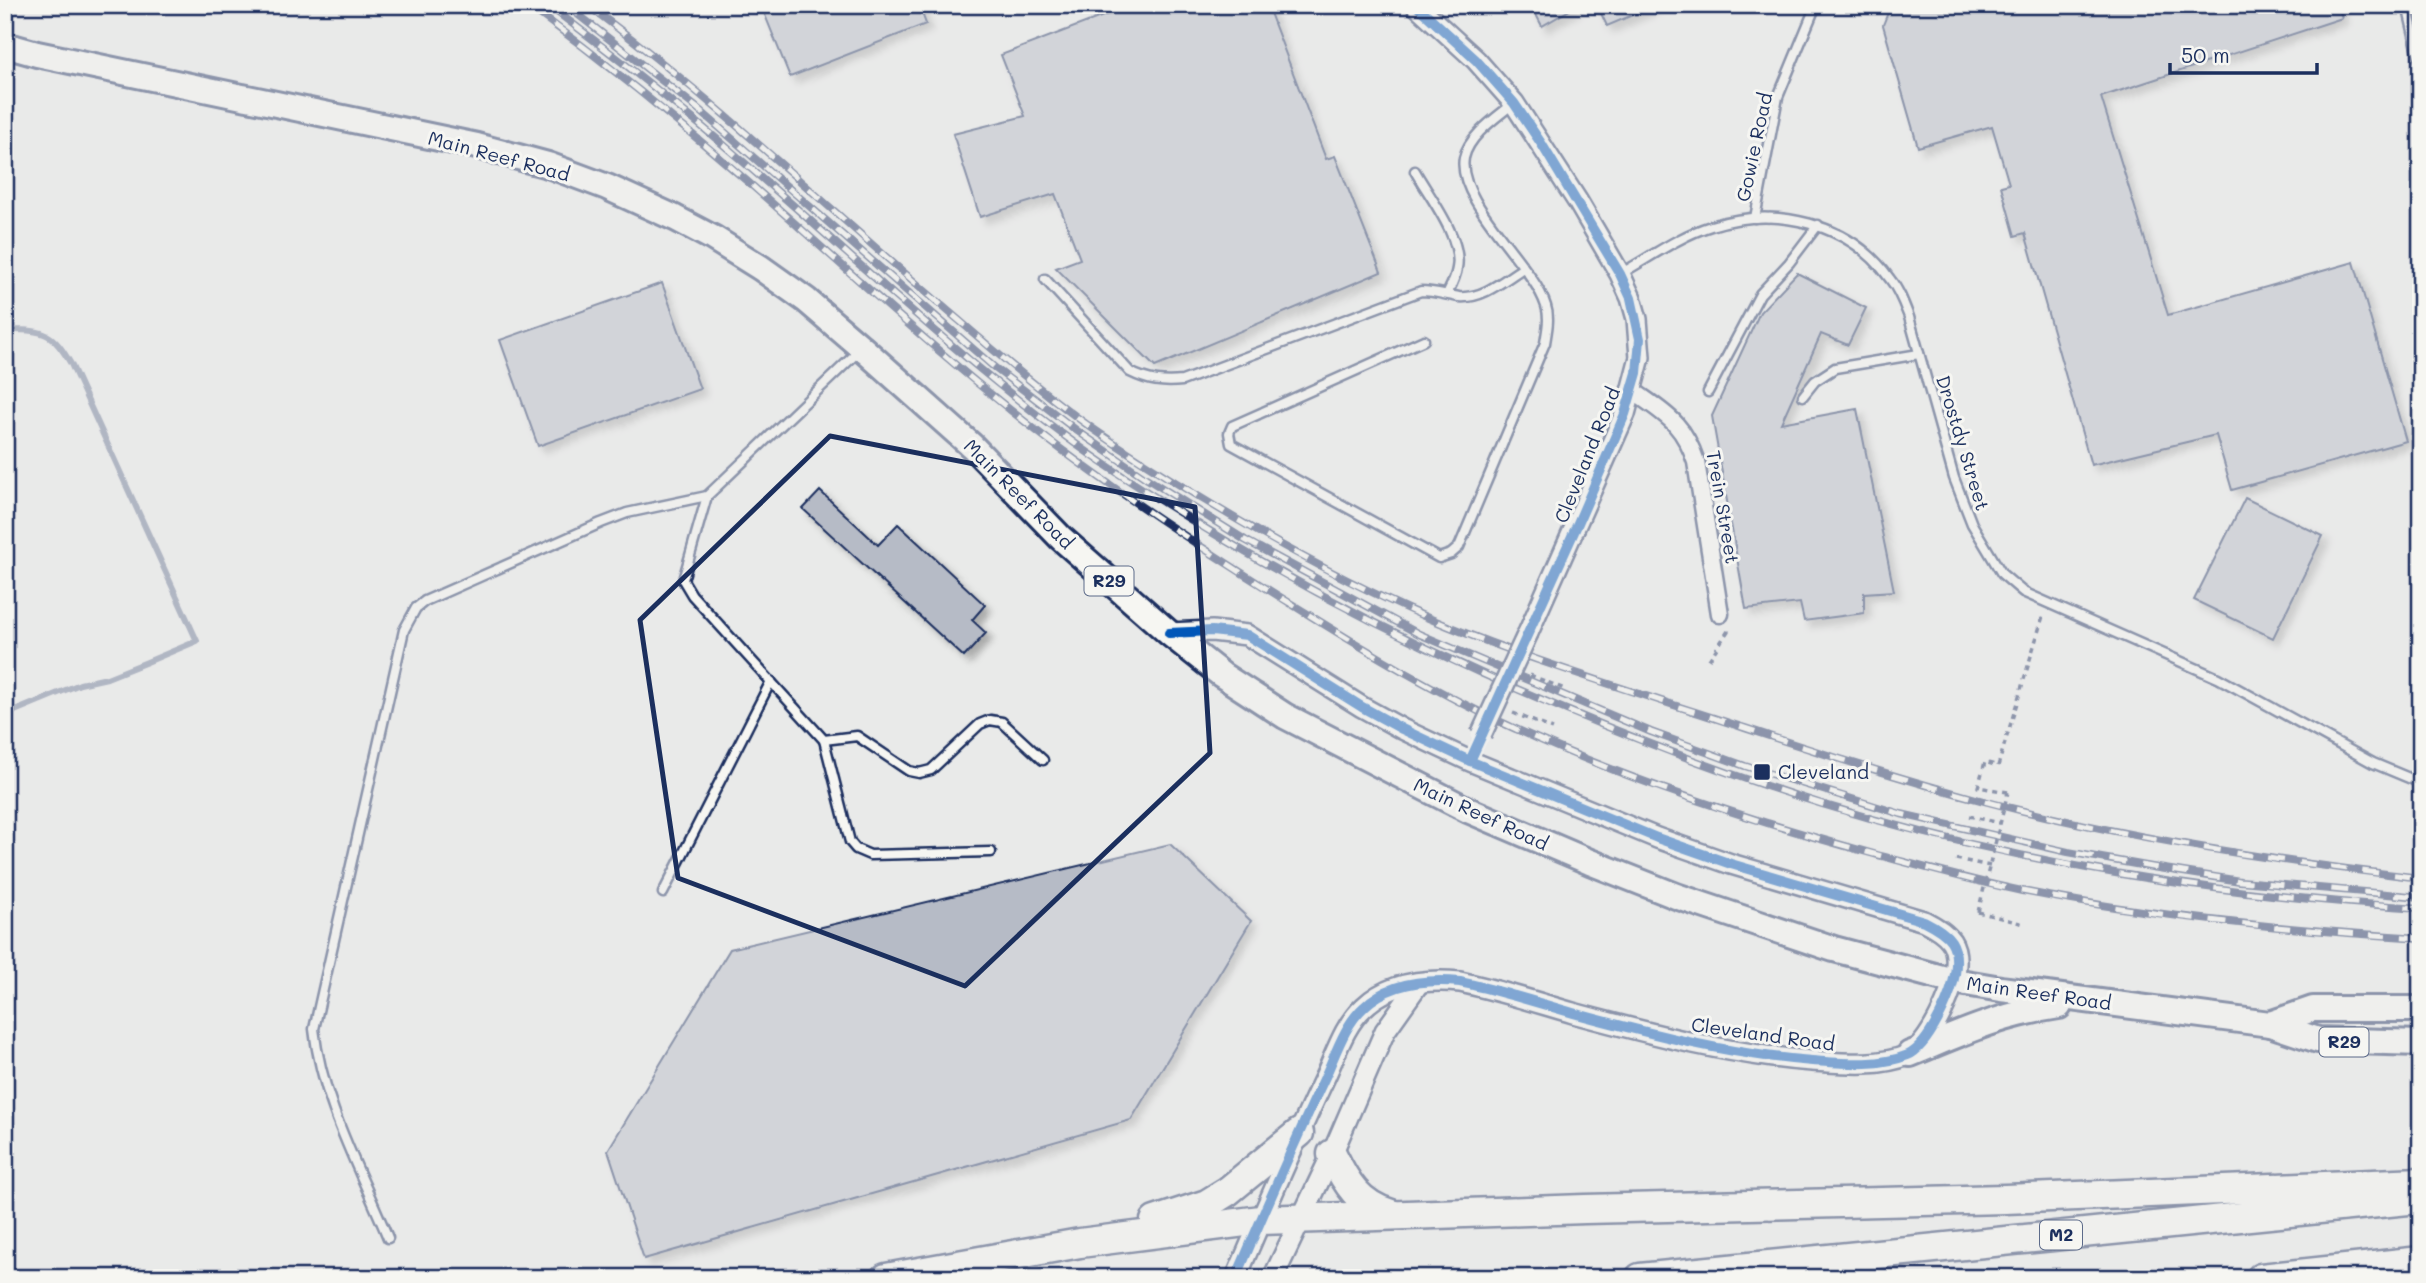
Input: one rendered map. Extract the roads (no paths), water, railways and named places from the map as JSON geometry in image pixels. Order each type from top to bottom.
[{"type":"highway","points":[[975,1262],[1022,1249],[1148,1223],[1207,1204],[1228,1191],[1299,1133]]},
{"type":"highway","points":[[1332,1154],[1352,1191],[1379,1211],[1395,1215]]},
{"type":"highway","points":[[886,1278],[1080,1243],[1261,1220],[2005,1199],[2421,1182]]},
{"type":"highway","name":"M2","points":[[1640,1278],[2421,1199]]},
{"type":"highway","points":[[2261,1278],[2421,1261]]},
{"type":"highway","points":[[2369,1278],[2421,1269]]},
{"type":"main road","name":"Main Reef Road","points":[[5,45],[50,57],[477,146],[548,165],[607,187],[713,238],[806,300],[862,348],[972,446],[1061,538],[1169,633],[1222,675],[1285,716],[1468,810],[1590,862],[1676,896],[1834,949],[1954,981],[2270,1024],[2318,1040],[2421,1043]]},
{"type":"main road","points":[[1910,1054],[2010,1014],[2091,1001]]},
{"type":"main road","name":"Main Reef Road","points":[[2270,1024],[2314,1009],[2421,1009]]},
{"type":"street","name":"Cleveland Road","points":[[1416,5],[1476,60],[1514,103],[1620,274],[1631,298],[1640,339],[1640,357],[1633,391],[1605,463],[1470,761]]},
{"type":"street","name":"Trein Street","points":[[1633,391],[1670,417],[1689,440],[1696,462],[1720,614]]},
{"type":"street","points":[[1169,633],[1212,631],[1247,635],[1362,707],[1470,761],[1657,838],[1731,864],[1924,921],[1950,936],[1956,960],[1954,981],[1933,1029],[1910,1054]]},
{"type":"street","name":"Cleveland Road","points":[[1238,1272],[1348,1029],[1366,1005],[1392,988],[1441,981],[1485,988],[1667,1037],[1753,1054],[1842,1063],[1872,1062],[1910,1054]]},
{"type":"street","points":[[1275,1273],[1332,1154],[1385,1031],[1419,983]]},
{"type":"lane","name":"Gowie Road","points":[[1755,218],[1778,97],[1816,5]]},
{"type":"lane","points":[[2407,5],[2421,65]]},
{"type":"lane","points":[[1424,340],[1232,426],[1229,433],[1231,444],[1439,558],[1451,554],[1459,547],[1545,343],[1549,320],[1546,305],[1468,188],[1464,168],[1464,158],[1479,134],[1514,103]]},
{"type":"lane","points":[[1415,171],[1454,241],[1458,254],[1457,269],[1447,294]]},
{"type":"lane","name":"Drostdy Street","points":[[1620,274],[1708,227],[1732,221],[1777,218],[1818,225],[1854,243],[1890,277],[1909,317],[1954,478],[1972,524],[2002,574],[2023,592],[2047,604],[2218,678],[2373,763],[2421,783]]},
{"type":"lane","points":[[1707,392],[1760,293],[1789,263],[1818,225]]},
{"type":"lane","points":[[1045,279],[1130,372],[1165,383],[1182,381],[1421,291],[1469,297],[1482,294],[1523,268]]},
{"type":"lane","points":[[862,348],[707,496],[682,580],[692,595],[824,740],[850,842],[856,849],[870,855],[990,852]]},
{"type":"lane","points":[[1803,396],[1815,381],[1835,368],[1919,354]]},
{"type":"lane","points":[[388,1238],[326,1091],[317,1060],[314,1029],[404,630],[416,608],[425,601],[576,534],[628,513],[707,496]]},
{"type":"lane","points":[[663,893],[771,681]]},
{"type":"lane","points":[[824,740],[857,736],[909,771],[919,773],[931,770],[980,724],[990,720],[1002,722],[1043,760]]},
{"type":"waterway","points":[[5,324],[10,330],[47,335],[59,346],[71,364],[197,641],[107,678],[80,684],[5,715]]},
{"type":"railway","points":[[528,5],[694,136],[942,353],[1062,450],[1152,514],[1275,594],[1379,657],[1479,711],[1595,763],[1687,797],[1827,841],[1985,883],[2071,900],[2171,915],[2321,931],[2421,938]]},
{"type":"railway","points":[[548,5],[693,119],[941,336],[1065,436],[1174,509],[1297,582],[1445,657],[1650,744],[1779,790],[1895,825],[1969,844],[2118,874],[2269,895],[2421,908]]},
{"type":"railway","points":[[566,5],[697,108],[995,368],[1076,430],[1245,540],[1419,634],[1651,732],[1745,766],[1901,814],[2068,852],[2152,867],[2240,881],[2421,897]]},
{"type":"railway","points":[[587,5],[684,81],[990,347],[1082,421],[1224,512],[1366,590],[1426,617],[1531,658],[1811,750],[1946,791],[2034,814],[2144,837],[2254,856],[2421,878]]},
{"type":"place","name":"Cleveland","points":[[1762,772]]}]
